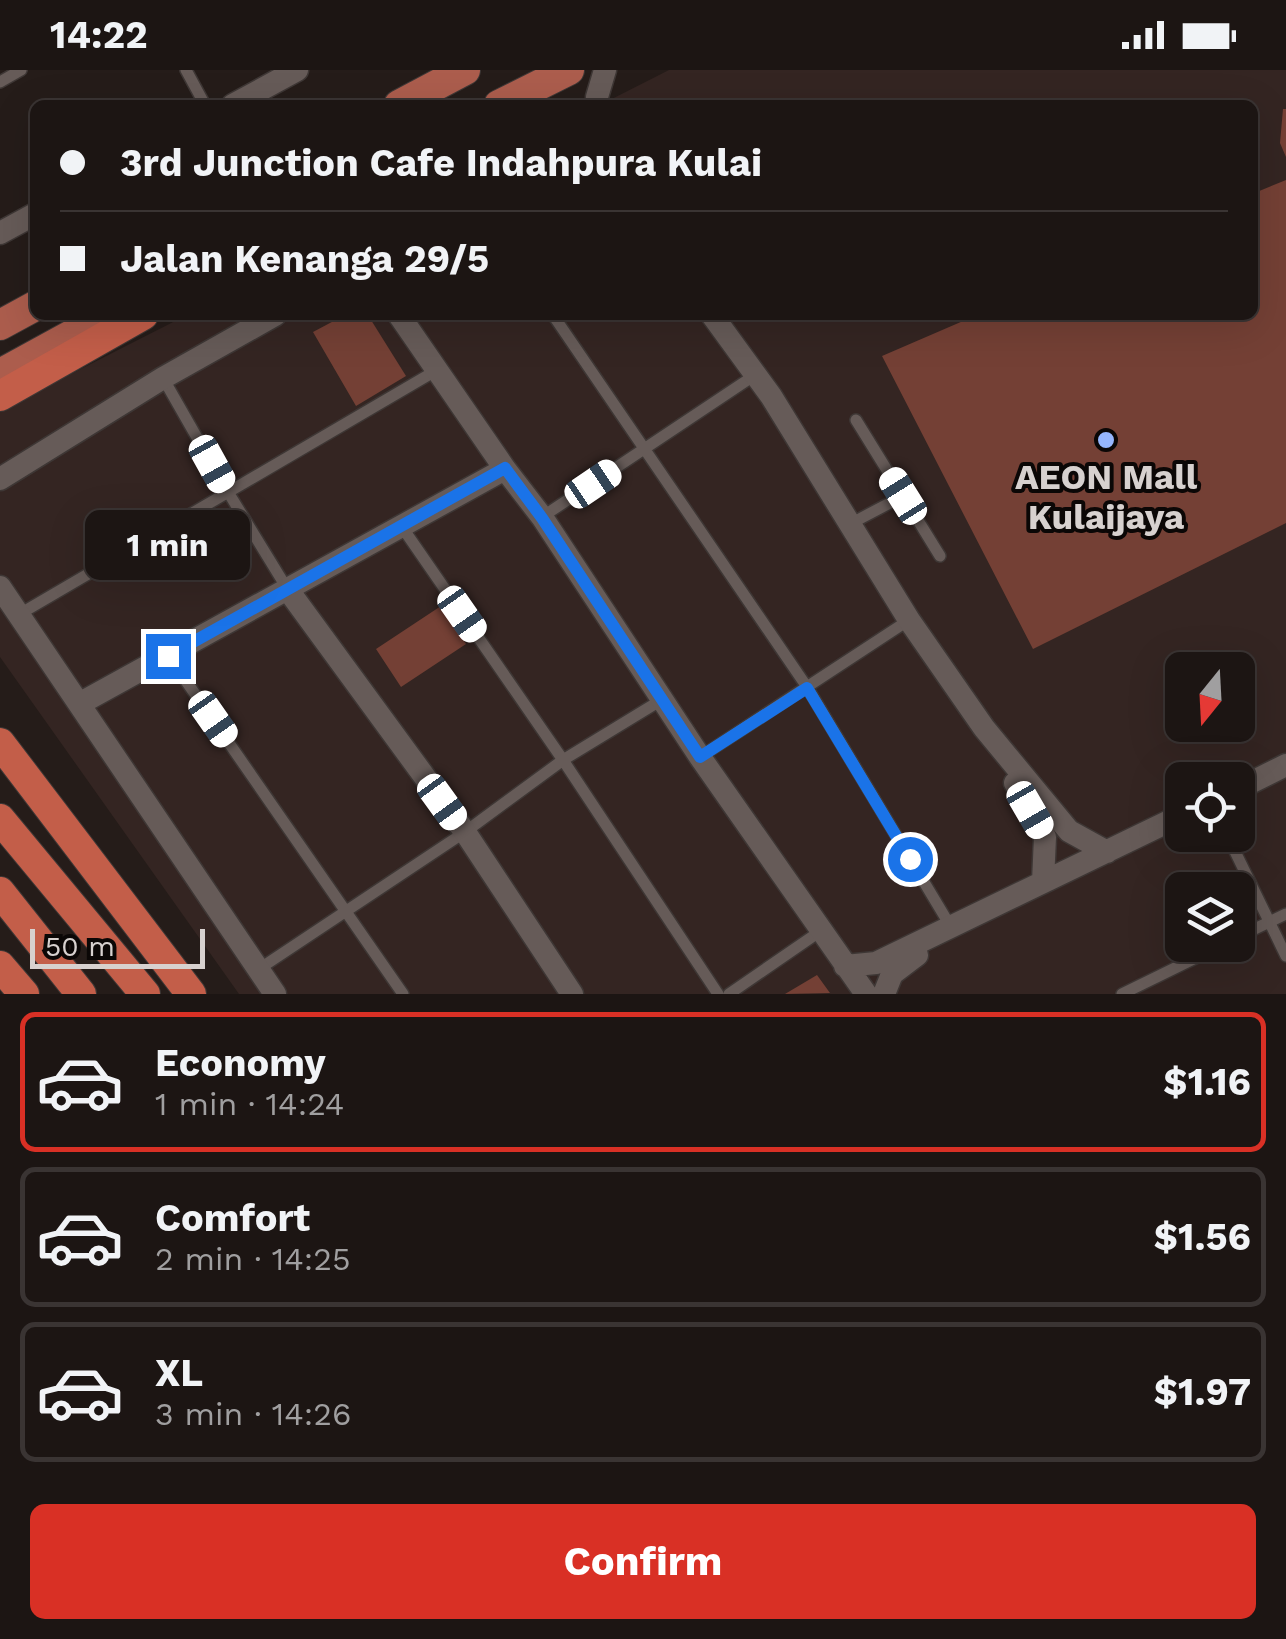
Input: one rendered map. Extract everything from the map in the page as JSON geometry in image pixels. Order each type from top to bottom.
[{"type":"highway","points":[[0,396],[134,320]]},
{"type":"highway","points":[[0,743],[192,994]]},
{"type":"highway","points":[[0,819],[145,994]]},
{"type":"highway","points":[[0,892],[81,994]]},
{"type":"highway","points":[[0,966],[24,994]]},
{"type":"main road","points":[[408,100],[465,70]]},
{"type":"main road","points":[[509,100],[570,70]]},
{"type":"main road","points":[[0,325],[30,309]]},
{"type":"main road","points":[[0,374],[99,320]]},
{"type":"street","points":[[242,100],[297,70]]},
{"type":"street","points":[[599,100],[605,70]]},
{"type":"street","points":[[0,233],[30,217]]},
{"type":"street","points":[[0,480],[266,320]]},
{"type":"street","points":[[402,320],[542,518],[700,757],[866,994]]},
{"type":"street","points":[[716,320],[771,396],[909,620],[984,728],[1069,832],[1107,852]]},
{"type":"street","points":[[79,704],[505,468]]},
{"type":"street","points":[[0,586],[275,994]]},
{"type":"street","points":[[288,590],[465,832],[572,994]]},
{"type":"street","points":[[984,728],[1045,837],[1043,882]]},
{"type":"street","points":[[1255,780],[1286,765]]},
{"type":"street","points":[[846,966],[876,963],[1165,824]]},
{"type":"street","points":[[884,994],[892,974],[950,928]]},
{"type":"lane","points":[[0,82],[21,70]]},
{"type":"lane","points":[[186,70],[202,100]]},
{"type":"lane","points":[[556,320],[807,688],[950,928]]},
{"type":"lane","points":[[18,615],[437,370]]},
{"type":"lane","points":[[542,518],[755,375]]},
{"type":"lane","points":[[164,378],[288,590]]},
{"type":"lane","points":[[856,420],[940,556]]},
{"type":"lane","points":[[850,524],[903,496]]},
{"type":"lane","points":[[402,526],[718,994]]},
{"type":"lane","points":[[700,757],[909,620]]},
{"type":"lane","points":[[168,656],[403,994]]},
{"type":"lane","points":[[259,969],[465,832],[563,760],[663,699]]},
{"type":"lane","points":[[1234,852],[1286,956]]},
{"type":"lane","points":[[1255,929],[1286,914]]},
{"type":"lane","points":[[729,994],[822,930]]},
{"type":"lane","points":[[1122,994],[1187,962]]},
{"type":"shaded area","points":[[669,70],[1286,70],[1286,994],[239,994],[0,657],[0,410],[177,320],[1258,320],[1258,100],[610,100]]},
{"type":"building","points":[[1286,109],[1286,157],[1280,143]]},
{"type":"building","name":"AEON Mall Kulaijaya","points":[[1286,180],[1286,523],[1033,649],[882,356],[965,320],[1258,320],[1258,192]]},
{"type":"building","points":[[336,320],[371,320],[406,376],[356,406],[313,332]]},
{"type":"building","points":[[441,606],[466,644],[401,687],[376,649]]},
{"type":"building","points":[[817,975],[830,993],[785,994]]},
{"type":"place","name":"AEON Mall Kulaijaya","points":[[1106,440]]},
{"type":"route","points":[[168,656],[505,468],[700,757],[807,688],[910,859]]}]
